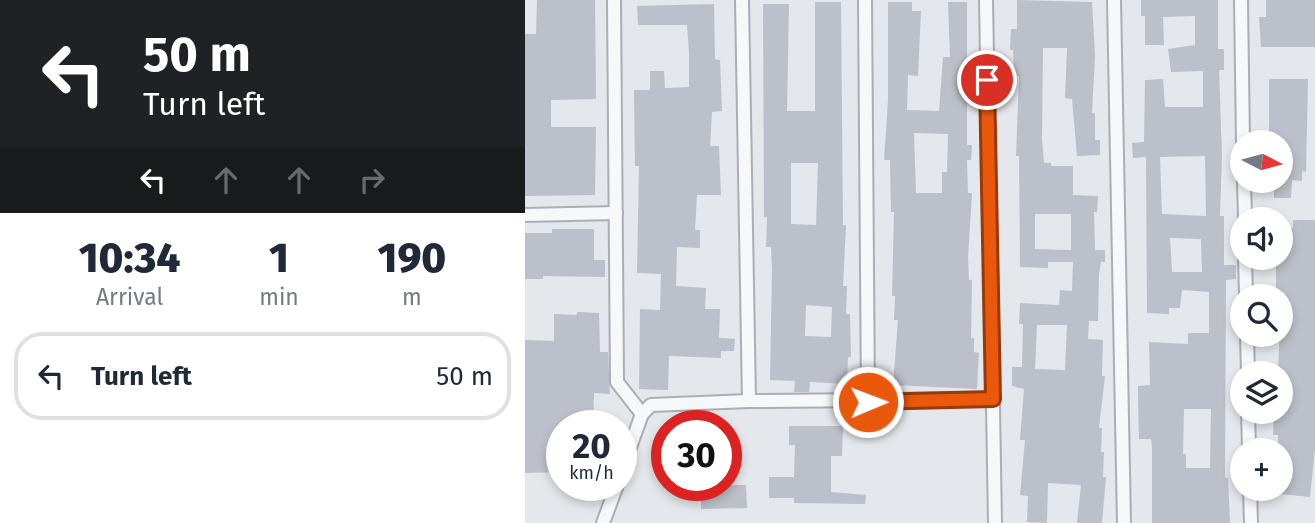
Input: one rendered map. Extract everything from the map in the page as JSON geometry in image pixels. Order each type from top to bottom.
[{"type":"street","points":[[614,0],[617,382],[642,414]]},
{"type":"street","points":[[741,0],[748,401]]},
{"type":"street","points":[[865,0],[868,402]]},
{"type":"street","points":[[985,0],[995,523]]},
{"type":"street","points":[[1114,0],[1124,523]]},
{"type":"street","points":[[1241,0],[1243,130]]},
{"type":"street","points":[[525,215],[616,213]]},
{"type":"street","points":[[637,428],[642,414],[651,405],[748,401],[993,399]]},
{"type":"street","points":[[603,523],[611,501]]},
{"type":"street","points":[[1250,501],[1251,523]]},
{"type":"building","points":[[537,0],[595,0],[596,99],[551,100],[551,127],[596,127],[595,195],[525,196],[525,34],[536,34]]},
{"type":"building","points":[[1017,0],[1092,2],[1095,56],[1092,113],[1095,113],[1095,140],[1100,140],[1100,155],[1077,156],[1072,99],[1065,98],[1067,48],[1043,48],[1042,139],[1044,163],[1051,163],[1051,166],[1073,166],[1073,195],[1098,196],[1097,212],[1094,212],[1095,250],[1105,250],[1105,262],[1101,262],[1099,274],[1098,321],[1089,321],[1088,339],[1103,340],[1102,376],[1105,376],[1099,428],[1102,428],[1101,452],[1104,452],[1103,477],[1106,477],[1102,523],[1077,523],[1081,485],[1048,483],[1047,523],[1027,522],[1028,496],[1020,495],[1025,440],[1020,440],[1024,389],[1012,386],[1012,367],[1022,367],[1023,324],[1019,324],[1020,303],[1059,305],[1060,290],[1072,291],[1073,262],[1048,262],[1048,268],[1020,267],[1019,156],[1016,156],[1019,76],[1014,76],[1013,50],[1010,50],[1011,29],[1017,29]],"holes":[[[1035,214],[1071,214],[1071,250],[1035,249]],[[1037,325],[1067,325],[1065,370],[1035,369]]]},
{"type":"building","points":[[1141,0],[1218,0],[1218,49],[1224,49],[1224,70],[1219,70],[1222,156],[1220,216],[1224,216],[1224,265],[1230,265],[1230,270],[1236,270],[1236,279],[1226,280],[1225,478],[1228,478],[1230,523],[1152,523],[1152,447],[1151,439],[1139,439],[1138,386],[1150,385],[1149,342],[1188,344],[1188,333],[1209,333],[1209,292],[1182,290],[1180,308],[1169,308],[1169,314],[1147,313],[1146,157],[1133,158],[1132,143],[1144,142],[1145,80],[1163,79],[1165,107],[1203,107],[1203,71],[1171,72],[1168,49],[1195,45],[1195,16],[1163,17],[1164,45],[1145,45],[1145,16],[1141,16]],"holes":[[[1205,156],[1206,216],[1162,214],[1160,157]],[[1170,238],[1201,239],[1202,272],[1172,272]],[[1184,409],[1211,409],[1210,468],[1186,468],[1186,454],[1183,454]]]},
{"type":"building","points":[[1266,0],[1315,0],[1315,47],[1261,47],[1259,17],[1266,17]]},
{"type":"building","points":[[815,2],[841,2],[843,225],[846,225],[843,286],[847,286],[846,314],[850,314],[851,357],[848,357],[847,384],[810,382],[809,392],[794,392],[795,381],[770,380],[772,271],[771,247],[766,247],[767,217],[764,217],[763,4],[789,4],[787,111],[815,111]],"holes":[[[791,163],[818,163],[816,225],[791,224]],[[806,305],[832,307],[831,337],[805,336]]]},
{"type":"building","points":[[888,2],[912,2],[912,11],[921,11],[918,76],[908,75],[907,110],[939,111],[943,57],[950,57],[948,2],[967,2],[967,145],[972,145],[971,160],[967,160],[968,193],[972,193],[968,257],[969,280],[972,280],[971,338],[974,338],[974,352],[979,353],[977,389],[893,385],[898,320],[894,320],[895,296],[892,296],[894,212],[891,212],[890,160],[884,160],[888,100]],"holes":[[[914,133],[948,134],[947,172],[942,172],[942,193],[916,193]]]},
{"type":"building","points":[[714,4],[715,59],[720,60],[722,111],[712,112],[710,146],[719,146],[721,195],[697,195],[695,230],[700,230],[700,248],[677,247],[676,286],[706,288],[705,309],[720,309],[719,338],[735,339],[734,351],[721,351],[721,358],[669,356],[668,390],[639,389],[640,309],[660,310],[661,274],[637,273],[639,166],[635,166],[634,90],[650,90],[650,71],[664,71],[665,88],[689,87],[689,53],[687,25],[638,25],[637,6]]},
{"type":"building","points":[[1269,79],[1308,79],[1306,172],[1302,171],[1302,181],[1293,180],[1293,130],[1269,130]]},
{"type":"building","points":[[1274,193],[1291,193],[1291,198],[1274,198]]},
{"type":"building","points":[[1293,220],[1315,220],[1315,448],[1310,497],[1293,495],[1293,438],[1278,438],[1278,435],[1273,435],[1273,424],[1293,424],[1293,361],[1278,361],[1279,347],[1293,347],[1293,284],[1276,284],[1276,270],[1293,270]]},
{"type":"building","points":[[552,229],[594,229],[594,260],[605,260],[605,277],[543,276],[543,279],[525,279],[525,233],[552,233]]},
{"type":"building","points":[[577,312],[599,313],[600,352],[608,352],[610,394],[594,393],[593,410],[546,410],[546,472],[525,473],[525,340],[554,341],[554,314],[577,315]]},
{"type":"building","points":[[789,426],[843,426],[842,456],[831,456],[831,492],[866,495],[865,504],[794,503],[794,498],[769,498],[769,477],[794,477],[795,445],[789,445]]},
{"type":"building","points":[[742,485],[746,485],[747,508],[701,509],[701,501],[742,501]]},
{"type":"route","points":[[868,402],[993,399],[987,80]]}]
